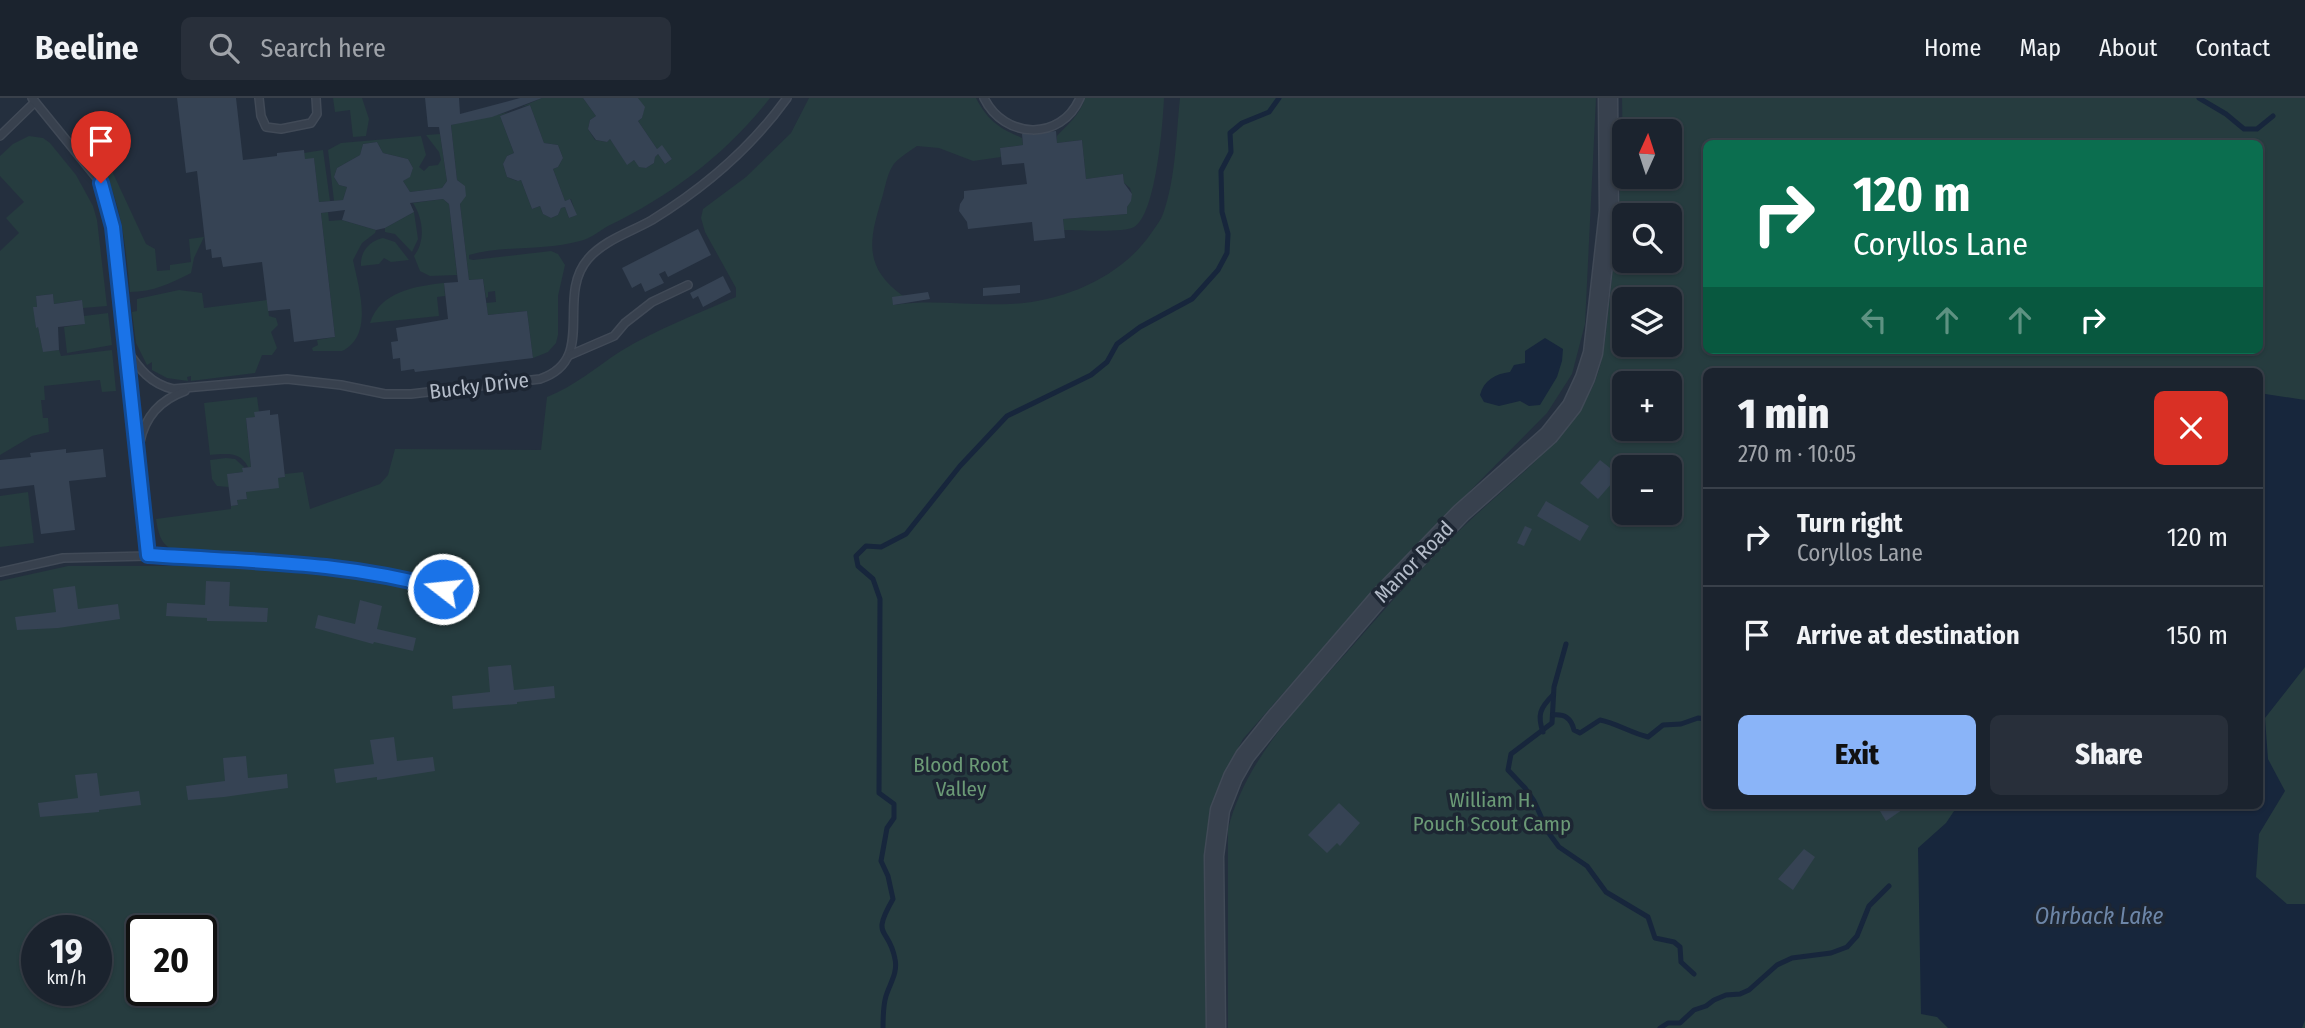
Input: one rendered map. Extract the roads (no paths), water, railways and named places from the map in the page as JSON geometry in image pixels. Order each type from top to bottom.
[{"type":"street","name":"Manor Road","points":[[1216,1028],[1214,856],[1220,810],[1233,777],[1245,756],[1273,721],[1378,599],[1461,513],[1549,435],[1572,405],[1585,378],[1594,343],[1609,211],[1608,98]]},
{"type":"lane","points":[[259,98],[263,123],[266,128],[272,129],[311,123],[317,114],[316,98]]},
{"type":"lane","points":[[570,355],[575,280],[588,258],[608,243],[682,201],[712,178],[774,117],[787,98]]},
{"type":"lane","points":[[984,98],[996,116],[1006,123],[1028,130],[1051,127],[1061,121],[1080,98]]},
{"type":"lane","points":[[0,136],[33,100],[101,183],[113,227],[148,555]]},
{"type":"lane","name":"Bucky Drive","points":[[127,350],[135,364],[155,383],[173,389],[288,379],[341,385],[385,394],[411,394],[540,379],[554,374],[563,367],[570,355],[614,336],[625,323],[652,302],[688,285]]},
{"type":"lane","name":"Bucky Drive","points":[[138,452],[146,421],[154,410],[188,389]]},
{"type":"lane","points":[[0,572],[63,558],[148,555],[315,564],[399,577],[443,589]]},
{"type":"water","points":[[1545,338],[1563,349],[1557,377],[1540,405],[1529,406],[1520,401],[1499,406],[1484,402],[1480,395],[1487,382],[1495,376],[1510,372],[1514,365],[1525,363],[1525,351]]},
{"type":"water","name":"Ohrback Lake","points":[[2263,394],[2305,400],[2305,667],[2265,718],[2268,759],[2285,791],[2259,834],[2256,877],[2287,904],[2305,904],[2305,1020],[2302,1028],[1948,1028],[1937,1017],[1921,1014],[1918,848],[1946,823],[1955,809],[2263,809]]},
{"type":"waterway","points":[[883,1028],[885,1000],[896,964],[882,927],[893,899],[888,876],[881,861],[887,828],[894,818],[894,804],[879,793],[880,599],[873,579],[858,566],[856,556],[866,546],[881,547],[906,534],[960,466],[1007,416],[1091,375],[1107,362],[1117,344],[1140,327],[1192,299],[1218,270],[1227,253],[1228,234],[1222,212],[1221,171],[1231,152],[1230,133],[1242,123],[1269,112],[1279,98]]},
{"type":"waterway","points":[[2199,98],[2226,114],[2244,129],[2257,129],[2273,116]]},
{"type":"waterway","points":[[1566,644],[1554,687],[1552,723],[1511,754],[1508,770],[1534,801],[1548,832],[1559,847],[1587,866],[1606,892],[1648,917],[1655,938],[1674,942],[1680,947],[1681,962],[1694,974]]},
{"type":"waterway","points":[[1543,732],[1541,712],[1553,695]]},
{"type":"waterway","points":[[1553,715],[1567,718],[1574,730],[1580,733],[1600,720],[1648,737],[1663,725],[1703,719]]},
{"type":"waterway","points":[[1660,1028],[1668,1023],[1680,1023],[1694,1010],[1714,1000],[1749,990],[1777,965],[1792,958],[1831,953],[1847,947],[1857,936],[1869,906],[1889,886]]},
{"type":"park label","name":"Blood Root Valley","points":[[961,777]]},
{"type":"park label","name":"William H. Pouch Scout Camp","points":[[1492,812]]}]
